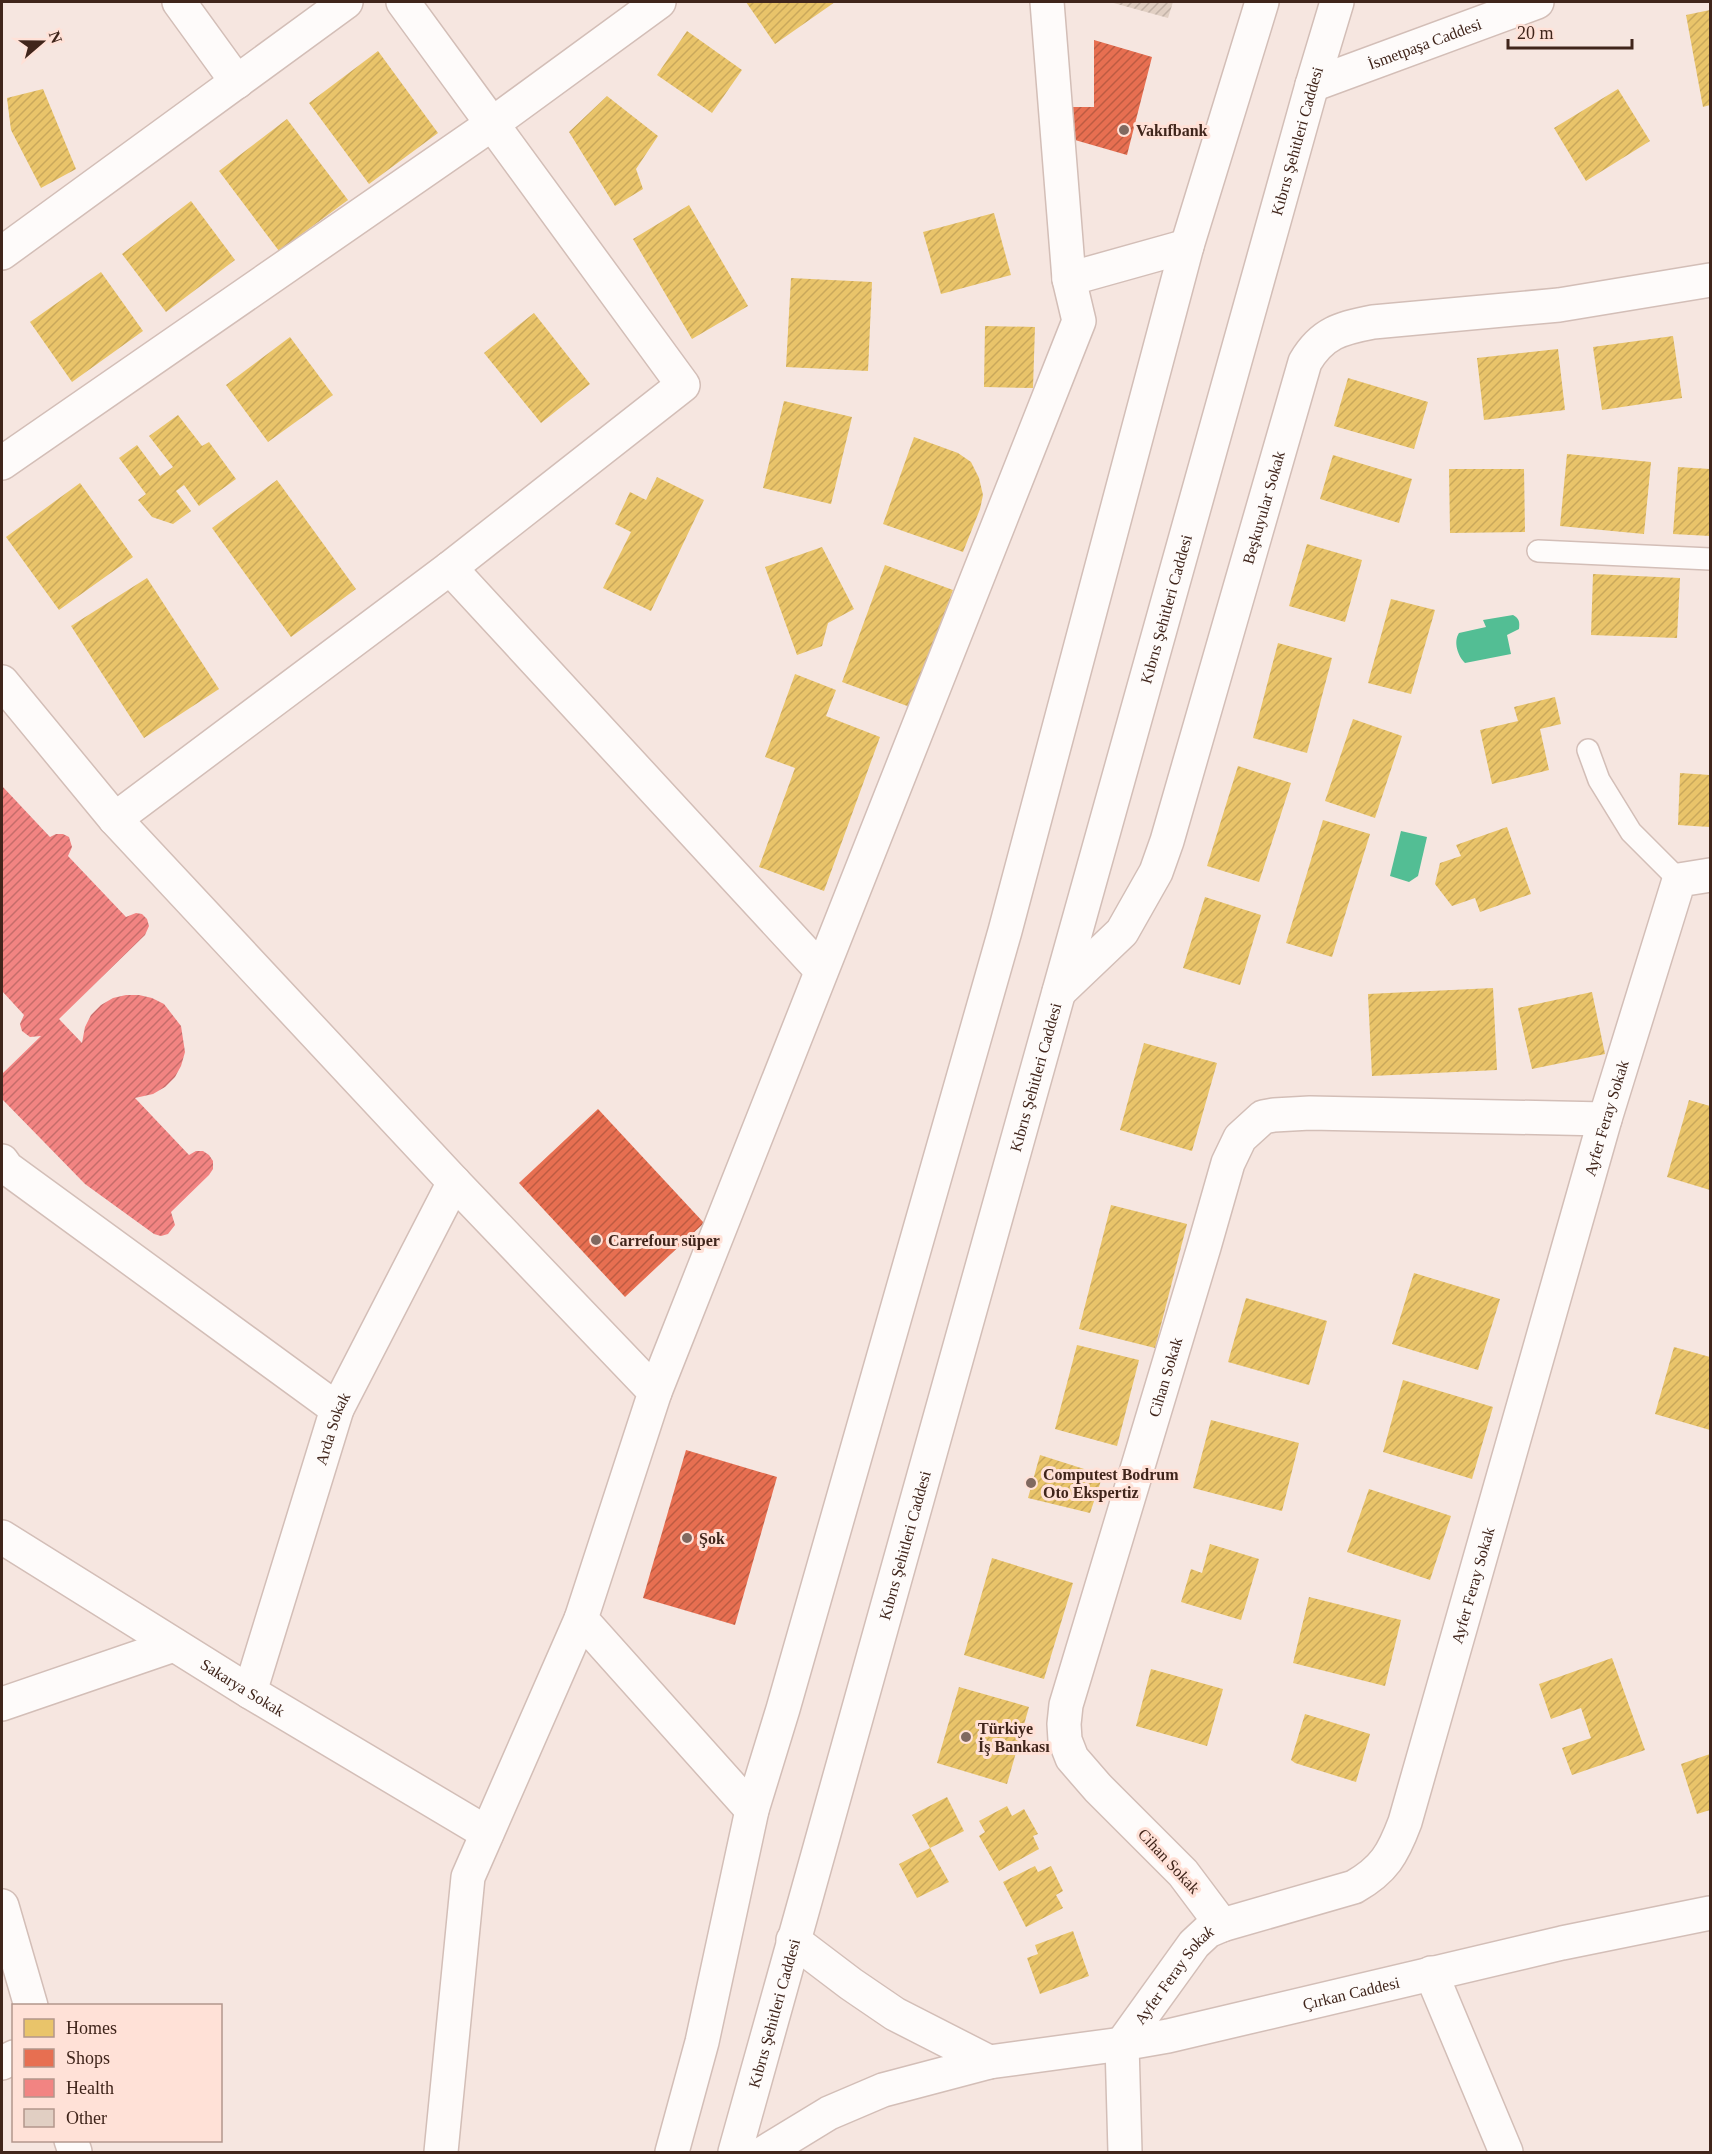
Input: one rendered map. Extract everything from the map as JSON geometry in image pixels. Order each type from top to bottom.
[{"type":"main road","points":[[179,2],[237,82]]},
{"type":"main road","points":[[2,253],[346,2]]},
{"type":"main road","points":[[115,819],[450,568],[683,386],[403,2]]},
{"type":"main road","points":[[2,463],[492,124],[659,2]]},
{"type":"main road","points":[[441,2152],[468,1876],[581,1619],[655,1392],[1079,321],[1069,279],[1047,2]]},
{"type":"main road","points":[[672,2152],[702,2042],[752,1810],[1005,931],[1187,246],[1262,2]]},
{"type":"main road","name":"Kıbrıs Şehitleri Caddesi","points":[[735,2152],[1337,2]]},
{"type":"main road","name":"İsmetpaşa Caddesi","points":[[1312,85],[1537,2]]},
{"type":"main road","points":[[1069,279],[1187,246]]},
{"type":"main road","name":"Beşkuyular Sokak","points":[[1059,992],[1122,932],[1156,873],[1305,362],[1313,349],[1326,337],[1346,327],[1373,322],[1559,305],[1710,280]]},
{"type":"main road","points":[[450,568],[821,970]]},
{"type":"main road","points":[[2,682],[115,819],[454,1182],[655,1392]]},
{"type":"main road","name":"Ayfer Feray Sokak","points":[[1122,2044],[1194,1944],[1208,1931],[1354,1887],[1371,1877],[1385,1863],[1395,1848],[1405,1822],[1605,1119],[1695,878]]},
{"type":"main road","name":"Cihan Sokak","points":[[1222,1925],[1183,1873],[1098,1788],[1072,1758],[1065,1740],[1064,1724],[1066,1705],[1228,1163],[1240,1138],[1258,1121],[1274,1114],[1605,1119]]},
{"type":"main road","points":[[2,1161],[17,1175],[337,1409]]},
{"type":"main road","name":"Arda Sokak","points":[[250,1692],[337,1409],[454,1182]]},
{"type":"main road","name":"Sakarya Sokak","points":[[2,1537],[250,1692],[487,1833]]},
{"type":"main road","points":[[581,1619],[752,1810]]},
{"type":"main road","points":[[2,1704],[174,1645]]},
{"type":"main road","points":[[2,1906],[30,2004]]},
{"type":"main road","name":"Çırkan Caddesi","points":[[765,2152],[829,2113],[883,2090],[989,2062],[1122,2044],[1212,2026],[1562,1943],[1710,1913]]},
{"type":"main road","points":[[793,1940],[894,2014],[989,2062]]},
{"type":"main road","points":[[1431,1973],[1506,2152]]},
{"type":"main road","points":[[1122,2044],[1125,2152]]},
{"type":"lane","points":[[1538,551],[1710,559]]},
{"type":"lane","points":[[1588,750],[1599,780],[1631,832],[1695,878]]},
{"type":"shaded area","points":[[1513,615],[1518,619],[1519,629],[1507,635],[1511,654],[1465,663],[1457,649],[1456,640],[1459,633],[1486,627],[1483,620]]},
{"type":"shaded area","points":[[1401,831],[1427,837],[1418,876],[1409,882],[1390,876]]},
{"type":"building: Homes","points":[[746,2],[835,2],[775,44]]},
{"type":"building: Homes","points":[[1710,10],[1710,105],[1703,107],[1686,15]]},
{"type":"building: Homes","points":[[687,31],[742,70],[712,113],[657,75]]},
{"type":"building: Homes","points":[[378,51],[438,133],[369,184],[309,103]]},
{"type":"building: Homes","points":[[43,89],[76,169],[41,188],[11,130],[7,98]]},
{"type":"building: Homes","points":[[1618,89],[1650,141],[1586,181],[1554,128]]},
{"type":"building: Homes","points":[[607,96],[658,136],[636,169],[643,189],[615,206],[569,132]]},
{"type":"building: Homes","points":[[287,119],[348,200],[279,251],[219,171]]},
{"type":"building: Homes","points":[[191,201],[235,260],[166,312],[122,254]]},
{"type":"building: Homes","points":[[689,205],[748,306],[692,339],[633,239]]},
{"type":"building: Homes","points":[[994,213],[1011,275],[941,294],[923,232]]},
{"type":"building: Homes","points":[[101,272],[143,331],[72,382],[30,322]]},
{"type":"building: Homes","points":[[791,278],[872,282],[868,371],[786,367]]},
{"type":"building: Homes","points":[[534,313],[590,384],[541,423],[484,353]]},
{"type":"building: Homes","points":[[985,326],[1035,327],[1033,388],[984,387]]},
{"type":"building: Homes","points":[[1673,336],[1682,398],[1602,410],[1593,347]]},
{"type":"building: Homes","points":[[290,337],[333,395],[268,442],[226,385]]},
{"type":"building: Homes","points":[[1558,349],[1565,410],[1484,420],[1477,358]]},
{"type":"building: Homes","points":[[1348,378],[1428,402],[1414,449],[1334,426]]},
{"type":"building: Homes","points":[[784,401],[852,417],[831,504],[763,488]]},
{"type":"building: Homes","points":[[178,415],[202,446],[209,442],[236,479],[199,506],[184,485],[176,491],[191,511],[173,524],[152,517],[138,500],[146,494],[119,458],[137,445],[160,476],[173,467],[149,436]]},
{"type":"building: Homes","points":[[914,437],[958,453],[971,462],[979,478],[983,495],[980,509],[963,552],[883,524]]},
{"type":"building: Homes","points":[[1567,454],[1651,462],[1644,534],[1560,526]]},
{"type":"building: Homes","points":[[1333,455],[1412,479],[1399,523],[1320,499]]},
{"type":"building: Homes","points":[[1678,467],[1710,469],[1710,536],[1673,534]]},
{"type":"building: Homes","points":[[1449,469],[1524,469],[1525,532],[1450,533]]},
{"type":"building: Homes","points":[[657,477],[704,500],[651,611],[603,588],[631,532],[615,524],[630,492],[646,500]]},
{"type":"building: Homes","points":[[277,480],[356,589],[291,637],[212,528]]},
{"type":"building: Homes","points":[[80,483],[133,557],[59,610],[6,537]]},
{"type":"building: Homes","points":[[1307,544],[1362,560],[1345,622],[1289,606]]},
{"type":"building: Homes","points":[[822,547],[854,609],[828,623],[822,646],[797,655],[765,567]]},
{"type":"building: Homes","points":[[885,565],[953,590],[910,707],[842,682]]},
{"type":"building: Homes","points":[[1593,574],[1680,578],[1677,638],[1591,635]]},
{"type":"building: Homes","points":[[147,578],[219,689],[144,738],[71,626]]},
{"type":"building: Homes","points":[[1391,599],[1435,610],[1411,694],[1368,683]]},
{"type":"building: Homes","points":[[1278,643],[1332,658],[1307,753],[1253,738]]},
{"type":"building: Homes","points":[[795,674],[836,690],[826,716],[880,737],[824,891],[759,867],[795,768],[765,757]]},
{"type":"building: Homes","points":[[1555,697],[1561,724],[1540,729],[1549,770],[1492,784],[1480,730],[1518,721],[1514,707]]},
{"type":"building: Homes","points":[[1353,719],[1402,736],[1375,818],[1325,801]]},
{"type":"building: Homes","points":[[1238,766],[1291,783],[1259,882],[1207,866]]},
{"type":"building: Homes","points":[[1680,773],[1710,775],[1710,827],[1678,825]]},
{"type":"building: Homes","points":[[1323,820],[1370,834],[1332,957],[1286,943]]},
{"type":"building: Homes","points":[[1507,827],[1531,894],[1480,912],[1475,898],[1452,906],[1435,884],[1440,863],[1461,856],[1456,845]]},
{"type":"building: Homes","points":[[1205,897],[1261,915],[1240,985],[1183,968]]},
{"type":"building: Homes","points":[[1493,988],[1497,1070],[1372,1076],[1368,994]]},
{"type":"building: Homes","points":[[1592,992],[1605,1054],[1532,1069],[1518,1008]]},
{"type":"building: Homes","points":[[1144,1043],[1217,1063],[1192,1151],[1120,1130]]},
{"type":"building: Homes","points":[[1689,1100],[1710,1106],[1710,1190],[1667,1177]]},
{"type":"building: Homes","points":[[1111,1205],[1187,1224],[1155,1348],[1079,1329]]},
{"type":"building: Homes","points":[[1414,1273],[1500,1299],[1478,1370],[1392,1344]]},
{"type":"building: Homes","points":[[1246,1298],[1327,1321],[1309,1385],[1228,1362]]},
{"type":"building: Homes","points":[[1077,1345],[1139,1360],[1117,1446],[1055,1429]]},
{"type":"building: Homes","points":[[1674,1347],[1710,1357],[1710,1430],[1655,1414]]},
{"type":"building: Homes","points":[[1403,1380],[1493,1407],[1472,1479],[1383,1452]]},
{"type":"building: Homes","points":[[1211,1420],[1299,1443],[1282,1511],[1193,1488]]},
{"type":"building: Homes","points":[[1040,1455],[1103,1475],[1090,1513],[1028,1498]]},
{"type":"building: Homes","points":[[1369,1489],[1451,1516],[1430,1580],[1347,1552]]},
{"type":"building: Homes","points":[[1210,1544],[1259,1559],[1241,1620],[1181,1602],[1191,1569],[1202,1573]]},
{"type":"building: Homes","points":[[992,1558],[1073,1583],[1044,1679],[964,1655]]},
{"type":"building: Homes","points":[[1309,1597],[1401,1620],[1385,1686],[1293,1663]]},
{"type":"building: Homes","points":[[1612,1658],[1645,1750],[1572,1775],[1562,1748],[1591,1738],[1581,1708],[1551,1719],[1539,1684]]},
{"type":"building: Homes","points":[[1151,1669],[1223,1689],[1207,1746],[1136,1726]]},
{"type":"building: Homes","points":[[959,1687],[1029,1707],[1007,1784],[937,1763]]},
{"type":"building: Homes","points":[[1305,1714],[1370,1734],[1356,1782],[1291,1760]]},
{"type":"building: Homes","points":[[1710,1754],[1710,1810],[1697,1814],[1681,1764]]},
{"type":"building: Homes","points":[[947,1797],[964,1831],[930,1848],[912,1815]]},
{"type":"building: Homes","points":[[1007,1806],[1012,1816],[1024,1809],[1038,1834],[1033,1836],[1039,1849],[999,1871],[979,1836],[985,1832],[979,1821]]},
{"type":"building: Homes","points":[[930,1848],[949,1882],[917,1898],[899,1864]]},
{"type":"building: Homes","points":[[1035,1866],[1038,1872],[1051,1866],[1063,1891],[1056,1895],[1063,1908],[1026,1927],[1003,1882]]},
{"type":"building: Homes","points":[[1073,1931],[1089,1976],[1040,1994],[1027,1958],[1038,1954],[1035,1945]]},
{"type":"building: Shops","points":[[1094,40],[1152,57],[1127,155],[1068,138],[1066,107],[1094,107]]},
{"type":"building: Shops","points":[[598,1109],[704,1223],[625,1297],[519,1183]]},
{"type":"building: Shops","points":[[686,1450],[777,1477],[735,1625],[643,1598]]},
{"type":"building: Health","points":[[2,786],[50,837],[63,834],[69,837],[72,847],[68,856],[126,917],[136,913],[142,914],[147,919],[149,926],[145,935],[59,1019],[82,1043],[85,1027],[91,1015],[101,1005],[113,998],[139,995],[164,1004],[181,1026],[185,1052],[175,1077],[153,1094],[135,1098],[189,1155],[196,1151],[203,1151],[213,1161],[213,1169],[209,1175],[171,1212],[175,1225],[168,1234],[161,1236],[154,1234],[85,1184],[2,1099],[2,1074],[41,1036],[30,1037],[22,1031],[20,1024],[24,1015],[2,991]]},
{"type":"building: Other","points":[[1110,2],[1173,2],[1168,18]]},
{"type":"place","name":"Vakıfbank","points":[[1124,130]]},
{"type":"place","name":"Carrefour süper","points":[[596,1240]]},
{"type":"place","name":"Computest Bodrum Oto Ekspertiz","points":[[1031,1483]]},
{"type":"place","name":"Şok","points":[[687,1538]]},
{"type":"place","name":"Türkiye İş Bankası","points":[[966,1737]]}]
